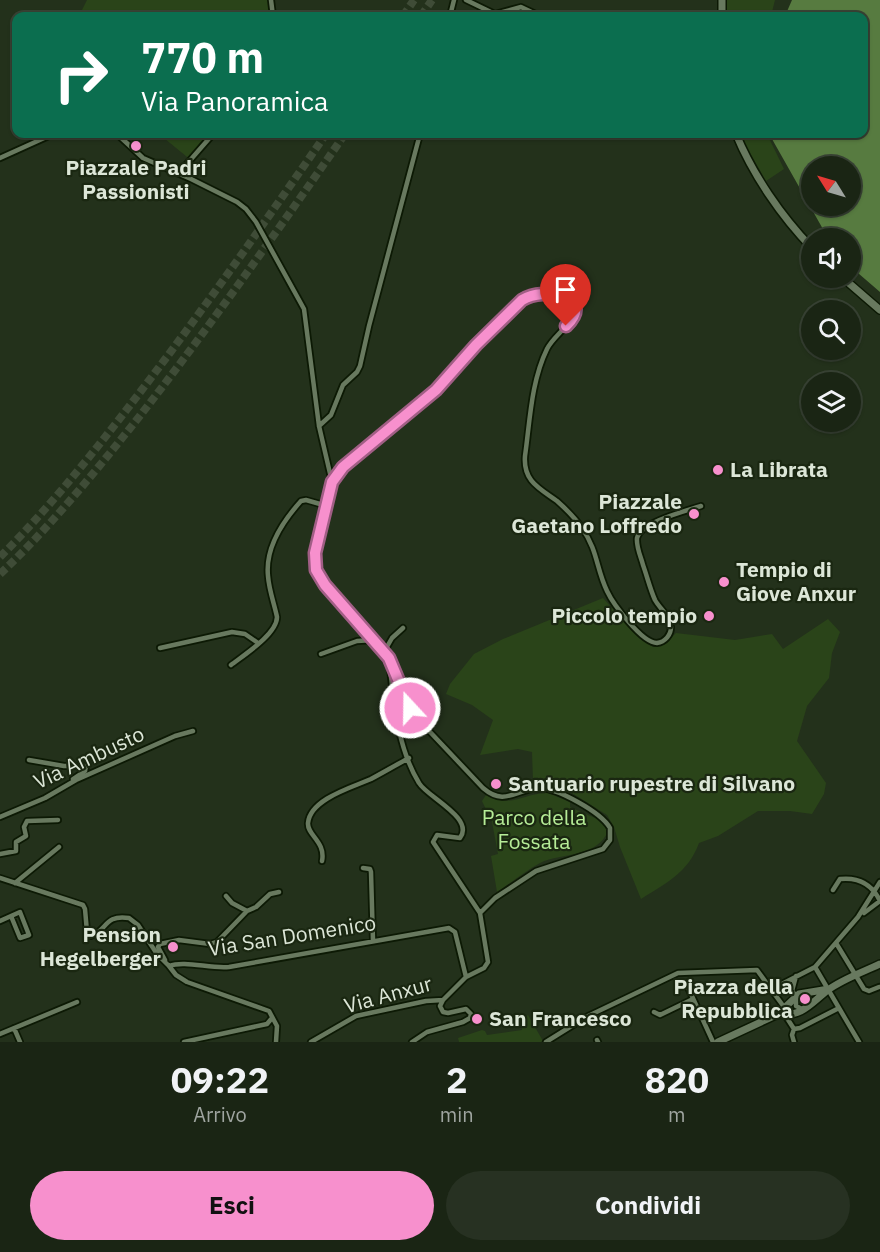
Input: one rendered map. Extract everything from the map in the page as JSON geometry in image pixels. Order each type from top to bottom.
[{"type":"main road","points":[[738,138],[762,182],[801,236]]},
{"type":"main road","points":[[855,288],[880,310]]},
{"type":"main road","points":[[718,1042],[782,1012],[808,1008],[829,989],[880,964]]},
{"type":"main road","points":[[782,1012],[796,996],[804,992],[829,989]]},
{"type":"street","points":[[466,0],[491,12]]},
{"type":"street","points":[[502,12],[521,7],[532,12]]},
{"type":"street","points":[[0,158],[44,138]]},
{"type":"street","points":[[121,138],[140,156],[234,200],[246,209],[260,229],[297,293],[307,320],[319,426],[332,482]]},
{"type":"street","points":[[178,173],[209,138]]},
{"type":"street","points":[[319,426],[331,415],[343,385],[360,368],[419,138]]},
{"type":"street","points":[[480,913],[495,898],[536,871],[603,849],[610,840],[610,828],[596,812],[547,789],[533,789],[510,797],[487,792],[415,716],[389,658],[325,585],[316,570],[315,557],[332,482],[343,467],[442,384],[471,350],[518,303],[531,295],[554,293],[570,299],[574,306],[574,314],[570,322],[550,342],[539,370],[525,469],[534,485],[563,506],[581,526],[596,554],[608,594],[632,625],[650,641],[657,643],[665,640],[671,625],[654,597],[638,547],[638,536],[644,528],[651,524],[700,506]]},
{"type":"street","points":[[231,665],[274,629],[278,622],[268,575],[273,543],[301,501],[305,499],[327,506]]},
{"type":"street","points":[[384,652],[392,638],[403,627]]},
{"type":"street","points":[[160,648],[232,632],[245,634],[258,643]]},
{"type":"street","points":[[321,654],[357,640],[374,640]]},
{"type":"street","name":"Via Anxur","points":[[312,1042],[356,1016],[426,1001],[443,1000],[466,977],[483,968],[488,962],[480,913],[433,842],[437,835],[459,838],[463,831],[462,825],[443,803],[422,788],[397,721],[389,658]]},
{"type":"street","name":"Via Ambusto","points":[[0,817],[47,796],[69,783],[178,735],[193,731]]},
{"type":"street","points":[[322,861],[322,848],[308,827],[314,810],[330,797],[409,758]]},
{"type":"street","points":[[29,760],[64,766],[86,766],[85,771],[69,783]]},
{"type":"street","points":[[0,854],[15,852],[16,842],[26,836],[24,827],[27,821],[58,820]]},
{"type":"street","points":[[15,883],[59,847]]},
{"type":"street","points":[[363,868],[370,869],[371,872],[373,941]]},
{"type":"street","points":[[0,878],[83,905],[89,936],[94,935],[103,925],[113,919],[129,918],[136,923],[157,954],[167,964]]},
{"type":"street","points":[[833,890],[837,881],[843,878],[863,881],[874,890],[880,901],[855,921]]},
{"type":"street","points":[[772,989],[815,967],[855,921],[870,901],[880,882]]},
{"type":"street","points":[[167,964],[158,947],[160,944],[179,940],[215,943],[224,937],[248,911],[256,908],[272,893],[279,892]]},
{"type":"street","points":[[226,896],[232,903],[248,911]]},
{"type":"street","points":[[0,921],[11,916],[20,912],[29,935],[20,938],[11,916]]},
{"type":"street","name":"Via San Domenico","points":[[167,964],[212,968],[229,967],[452,928],[456,934],[466,977]]},
{"type":"street","points":[[836,943],[866,991],[879,987]]},
{"type":"street","name":"Via San Domenico","points":[[167,964],[176,975],[187,982],[266,1010],[272,1017]]},
{"type":"street","points":[[815,967],[859,1042]]},
{"type":"street","points":[[546,1042],[591,1015],[681,972],[755,970],[772,989],[782,1012],[794,1029]]},
{"type":"street","points":[[796,976],[792,989],[796,996],[796,1006],[808,1008],[812,1001],[811,996],[804,992]]},
{"type":"street","points":[[686,983],[713,1042]]},
{"type":"street","points":[[654,1012],[660,1015],[693,999]]},
{"type":"street","points":[[412,1042],[427,1032],[470,1018],[471,1014],[466,1009],[443,1012],[440,1006],[443,1000]]},
{"type":"street","points":[[0,1034],[77,1002]]},
{"type":"street","points":[[794,1029],[839,1008]]},
{"type":"street","points":[[184,1042],[267,1024],[272,1017]]},
{"type":"street","points":[[272,1017],[277,1029],[276,1042]]},
{"type":"street","points":[[14,1028],[20,1042]]},
{"type":"street","points":[[794,1029],[792,1035],[794,1042]]},
{"type":"green space","points":[[87,0],[269,0],[271,12],[81,12]]},
{"type":"green space","points":[[726,0],[775,0],[772,12],[725,12]]},
{"type":"green space","points":[[164,138],[212,138],[192,161]]},
{"type":"green space","points":[[741,138],[769,138],[784,169],[766,181]]},
{"type":"green space","points":[[603,598],[639,638],[653,647],[665,644],[676,633],[735,640],[772,634],[783,649],[828,619],[840,632],[832,653],[829,678],[807,706],[797,741],[826,783],[824,794],[812,814],[758,811],[718,836],[699,843],[682,870],[641,899],[614,827],[607,815],[553,781],[533,781],[532,752],[518,749],[480,755],[493,720],[472,705],[446,694],[450,684],[474,654],[503,639]]},
{"type":"green space","name":"Parco della Fossata","points":[[548,793],[570,802],[570,807],[602,821],[608,831],[596,846],[540,863],[497,892],[491,856],[498,854],[492,822],[482,801],[486,795],[503,801],[511,801]]},
{"type":"green space","points":[[528,1015],[543,1041],[459,1042],[458,1038],[482,1030],[487,1035],[522,1030],[520,1020]]},
{"type":"shaded area","points":[[792,0],[880,0],[880,292],[861,276],[861,228],[822,228],[816,216],[861,216],[861,156],[801,156],[801,190],[772,138],[868,138],[868,12],[787,12]]},
{"type":"tunnel","points":[[406,12],[414,0]]},
{"type":"tunnel","points":[[424,12],[432,0]]},
{"type":"tunnel","points":[[0,557],[68,482],[131,404],[323,138]]},
{"type":"tunnel","points":[[0,574],[55,518],[139,417],[218,312],[342,138]]},
{"type":"place","name":"Piazzale Padri Passionisti","points":[[136,146]]},
{"type":"place","name":"La Librata","points":[[718,470]]},
{"type":"place","name":"Piazzale Gaetano Loffredo","points":[[694,514]]},
{"type":"place","name":"Tempio di Giove Anxur","points":[[724,582]]},
{"type":"place","name":"Piccolo tempio","points":[[709,616]]},
{"type":"place","name":"Santuario rupestre di Silvano","points":[[496,784]]},
{"type":"place","name":"Pension Hegelberger","points":[[173,947]]},
{"type":"place","name":"Piazza della Repubblica","points":[[805,999]]},
{"type":"place","name":"San Francesco","points":[[477,1019]]},
{"type":"route","points":[[410,708],[389,658],[320,579],[316,570],[315,553],[332,482],[343,467],[442,384],[476,345],[522,300],[531,295],[547,293],[565,296],[573,303],[574,309],[572,318],[566,326]]}]
